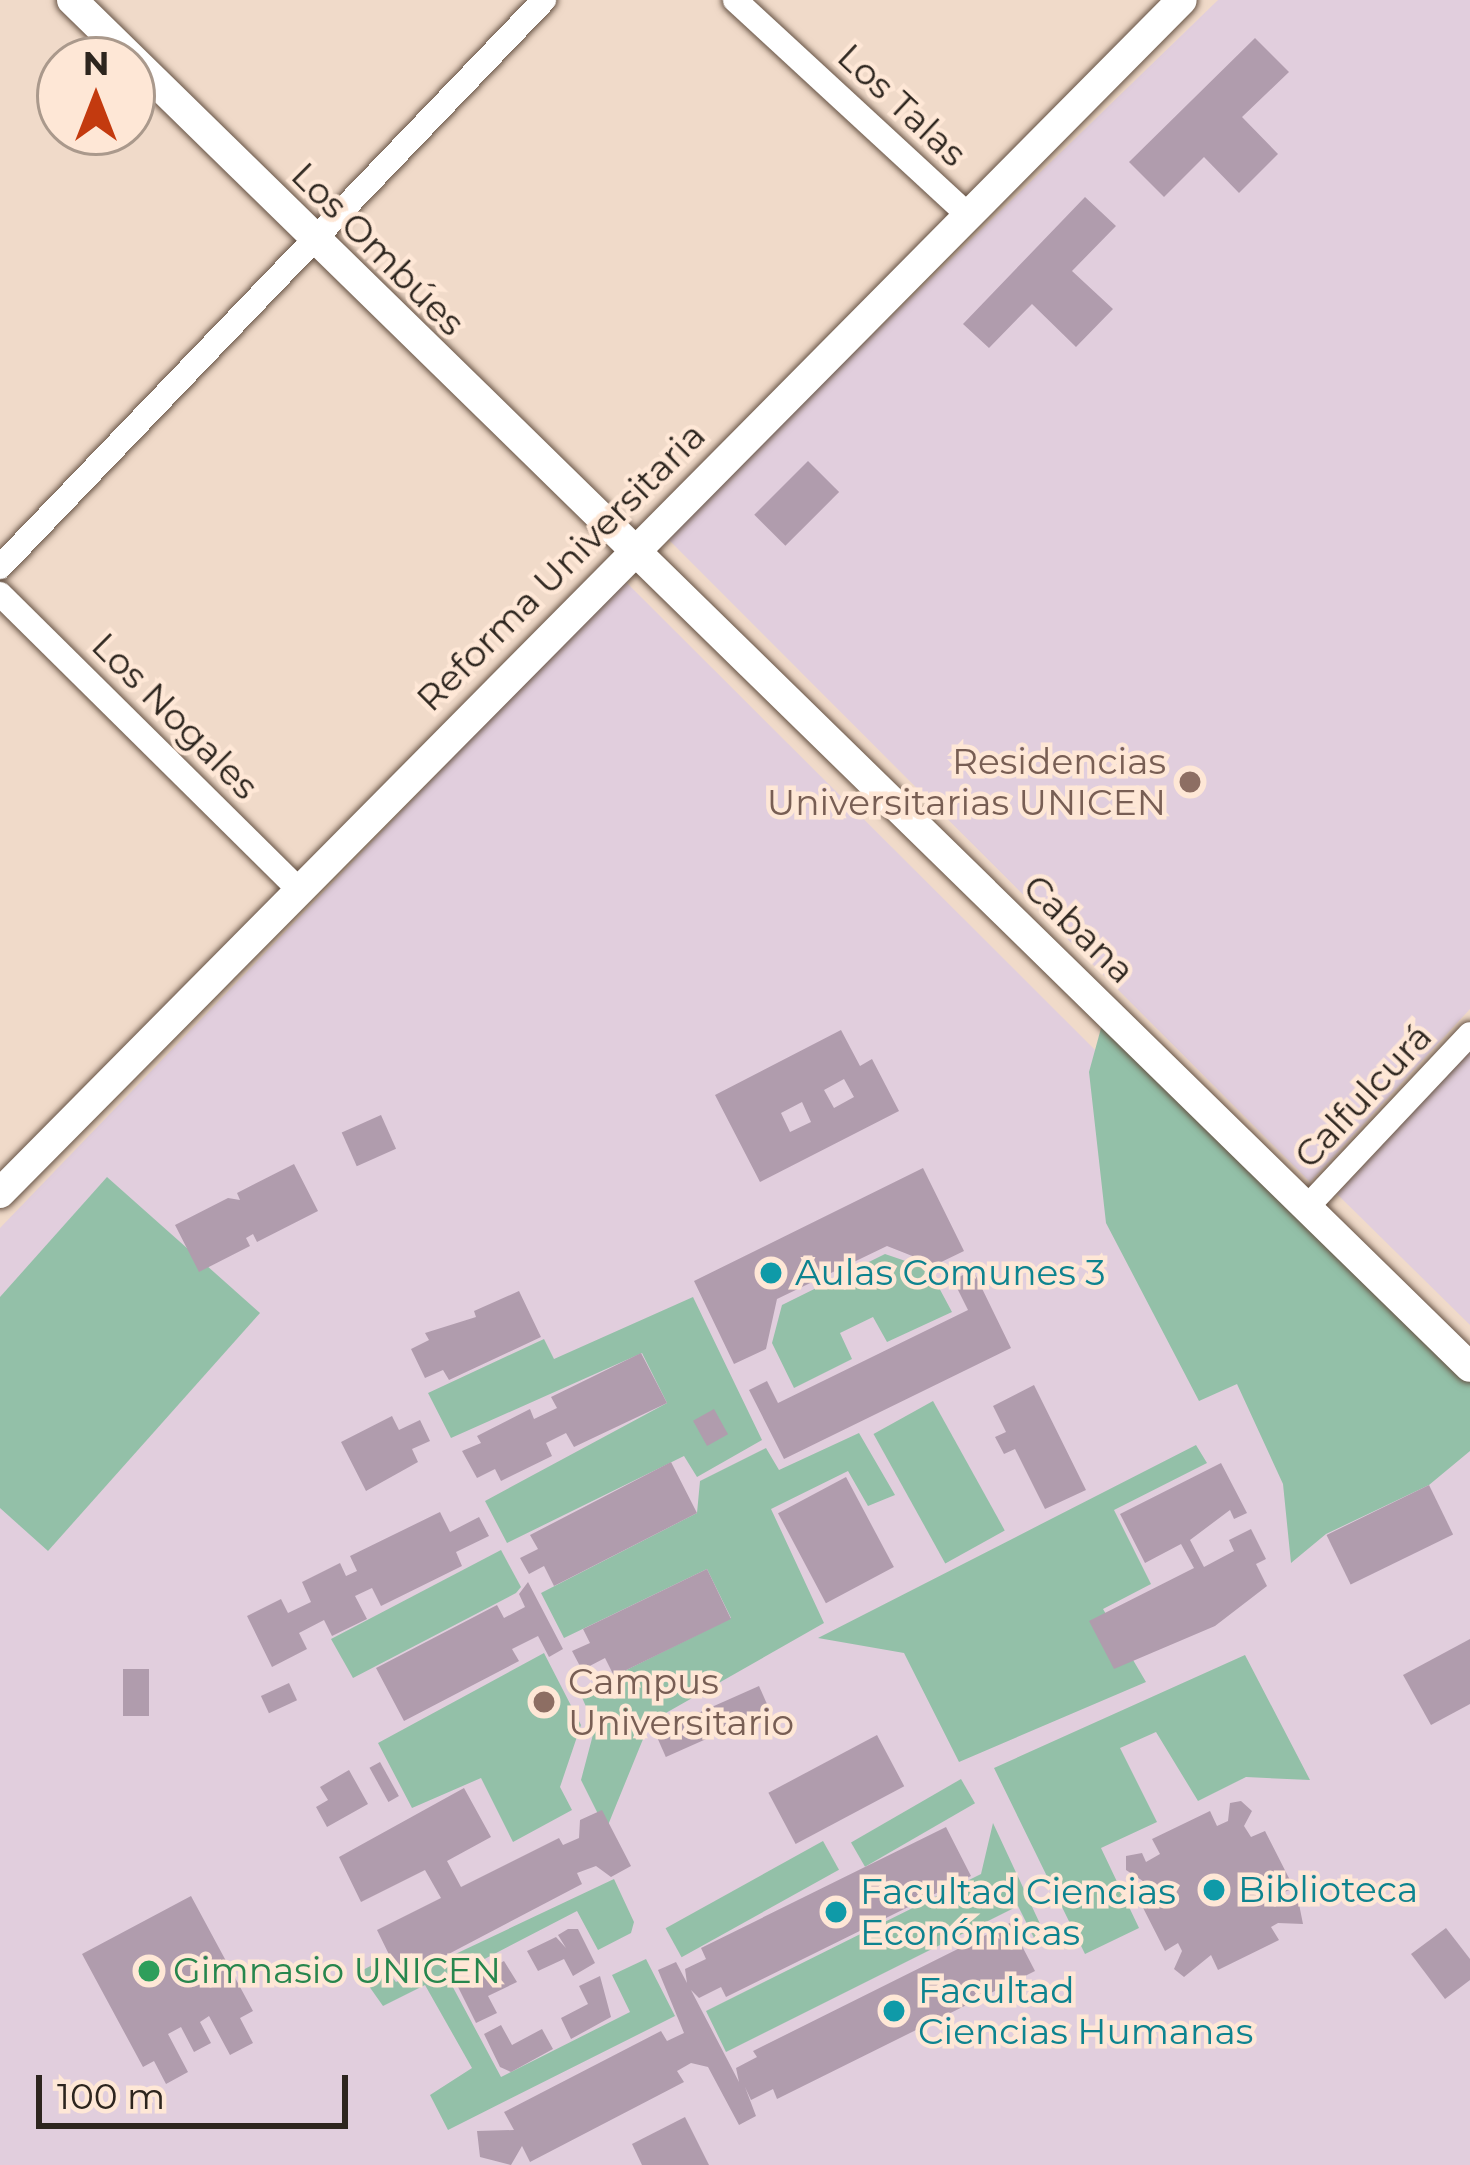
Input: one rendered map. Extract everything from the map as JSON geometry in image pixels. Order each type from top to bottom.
[{"type":"street","name":"Los Ombúes","points":[[72,0],[629,552]]},
{"type":"street","points":[[0,567],[544,0]]},
{"type":"street","name":"Los Talas","points":[[735,0],[967,214]]},
{"type":"street","name":"Reforma Universitaria","points":[[0,1193],[629,552],[1182,0]]},
{"type":"street","name":"Cabana","points":[[629,552],[1470,1366]]},
{"type":"street","name":"Los Nogales","points":[[0,594],[298,890]]},
{"type":"street","name":"Calfulcurá","points":[[1308,1206],[1470,1034]]},
{"type":"shaded area","name":"Residencias Universitarias UNICEN","points":[[1218,0],[1470,0],[1470,1009],[1310,1182],[665,536]]},
{"type":"shaded area","points":[[624,580],[1470,1424],[1470,2165],[0,2165],[0,1228]]},
{"type":"shaded area","points":[[1470,1051],[1470,1325],[1337,1194]]},
{"type":"green space","points":[[1106,1010],[1470,1367],[1470,1451],[1429,1485],[1326,1534],[1291,1563],[1283,1484],[1237,1384],[1199,1401],[1106,1223],[1089,1072]]},
{"type":"green space","points":[[107,1177],[260,1313],[48,1551],[0,1508],[0,1297]]},
{"type":"green space","points":[[885,1254],[929,1269],[952,1312],[887,1342],[873,1317],[840,1333],[852,1359],[794,1388],[772,1343],[782,1305]]},
{"type":"green space","points":[[693,1297],[762,1440],[697,1477],[684,1456],[507,1543],[485,1501],[667,1403],[642,1353],[451,1438],[428,1393],[544,1339],[554,1359]]},
{"type":"green space","points":[[933,1401],[1005,1530],[945,1563],[874,1434]]},
{"type":"green space","points":[[859,1433],[895,1495],[868,1506],[848,1471],[771,1509],[824,1623],[650,1722],[606,1830],[581,1780],[595,1727],[580,1693],[731,1618],[707,1569],[564,1638],[541,1593],[697,1513],[700,1481],[766,1448],[779,1470]]},
{"type":"green space","points":[[1196,1445],[1207,1463],[1114,1510],[1151,1584],[1103,1609],[1146,1682],[959,1762],[904,1653],[818,1638]]},
{"type":"green space","points":[[501,1550],[521,1587],[516,1593],[353,1678],[331,1639]]},
{"type":"green space","points":[[544,1653],[581,1725],[560,1787],[572,1810],[513,1842],[481,1778],[412,1808],[378,1743]]},
{"type":"green space","points":[[1245,1655],[1310,1780],[1246,1777],[1198,1801],[1156,1732],[1120,1748],[1157,1822],[1101,1848],[1139,1928],[1085,1954],[994,1768]]},
{"type":"green space","points":[[961,1779],[975,1803],[865,1867],[851,1842]]},
{"type":"green space","points":[[993,1823],[1048,1941],[1038,1946],[1018,1906],[726,2052],[706,2011],[981,1874]]},
{"type":"green space","points":[[823,1841],[839,1870],[682,1957],[666,1928]]},
{"type":"green space","points":[[614,1879],[634,1922],[631,1933],[598,1950],[577,1911],[448,1978],[501,2077],[630,2012],[612,1975],[646,1959],[675,2016],[448,2130],[430,2095],[472,2068],[425,1985],[383,2006],[359,1972],[380,1961],[396,1982]]},
{"type":"building","points":[[1255,38],[1289,72],[1242,117],[1278,154],[1239,193],[1204,157],[1164,197],[1129,162]]},
{"type":"building","points":[[1085,197],[1116,226],[1072,271],[1113,309],[1076,347],[1032,304],[989,348],[963,324]]},
{"type":"building","points":[[808,461],[839,492],[785,546],[754,515]]},
{"type":"building","points":[[841,1030],[860,1066],[872,1059],[899,1111],[760,1182],[715,1095]],"holes":[[[844,1079],[854,1097],[834,1108],[824,1090]],[[802,1102],[811,1122],[790,1132],[781,1113]]]},
{"type":"building","points":[[381,1115],[396,1149],[357,1166],[342,1132]]},
{"type":"building","points":[[294,1164],[318,1211],[257,1242],[253,1234],[246,1238],[250,1246],[199,1272],[175,1225],[228,1198],[240,1200],[237,1193]]},
{"type":"building","name":"Aulas Comunes 3","points":[[923,1168],[964,1251],[935,1265],[887,1246],[777,1299],[766,1349],[734,1364],[694,1281]]},
{"type":"building","points":[[973,1270],[1011,1348],[784,1459],[749,1390],[767,1381],[778,1403],[968,1310],[953,1280]]},
{"type":"building","points":[[519,1291],[541,1337],[449,1380],[443,1370],[425,1378],[411,1349],[429,1340],[425,1333],[476,1317],[474,1311]]},
{"type":"building","points":[[641,1353],[667,1403],[574,1447],[566,1433],[546,1443],[552,1456],[501,1481],[495,1469],[477,1478],[462,1451],[481,1443],[477,1436],[530,1409],[534,1419],[557,1408],[551,1397]]},
{"type":"building","points":[[1034,1385],[1086,1490],[1045,1509],[1015,1449],[1004,1454],[995,1437],[1006,1432],[993,1406]]},
{"type":"building","points":[[714,1409],[728,1434],[707,1446],[693,1421]]},
{"type":"building","points":[[392,1416],[399,1430],[420,1420],[430,1441],[412,1449],[418,1462],[366,1491],[341,1442]]},
{"type":"building","points":[[671,1462],[697,1513],[554,1586],[544,1566],[529,1574],[520,1558],[538,1549],[530,1535]]},
{"type":"building","points":[[1221,1463],[1247,1513],[1234,1519],[1230,1510],[1190,1540],[1204,1567],[1234,1551],[1229,1540],[1251,1529],[1266,1559],[1256,1564],[1267,1586],[1215,1626],[1114,1669],[1089,1621],[1194,1568],[1181,1544],[1145,1563],[1120,1514]]},
{"type":"building","points":[[846,1477],[894,1567],[826,1603],[778,1513]]},
{"type":"building","points":[[1429,1485],[1453,1534],[1351,1584],[1327,1535]]},
{"type":"building","points":[[440,1512],[450,1532],[479,1517],[489,1536],[456,1552],[462,1566],[381,1606],[372,1588],[355,1596],[367,1619],[332,1636],[324,1620],[299,1633],[307,1649],[272,1667],[247,1616],[281,1599],[288,1613],[311,1602],[302,1582],[340,1563],[346,1576],[357,1571],[350,1556]]},
{"type":"building","points":[[707,1569],[731,1619],[614,1676],[605,1658],[582,1670],[572,1651],[590,1643],[583,1629]]},
{"type":"building","points":[[528,1582],[563,1649],[549,1657],[538,1636],[512,1649],[519,1661],[404,1721],[376,1668],[497,1605],[504,1618],[525,1607],[519,1594]]},
{"type":"building","points":[[1470,1639],[1470,1704],[1431,1725],[1403,1675]]},
{"type":"building","points":[[123,1669],[149,1669],[149,1716],[123,1716]]},
{"type":"building","points":[[289,1683],[297,1700],[269,1713],[261,1696]]},
{"type":"building","points":[[759,1686],[770,1711],[666,1757],[655,1732]]},
{"type":"building","points":[[877,1735],[904,1786],[796,1844],[768,1793]]},
{"type":"building","points":[[380,1762],[399,1796],[388,1802],[370,1768]]},
{"type":"building","points":[[349,1770],[368,1804],[327,1827],[316,1807],[328,1800],[320,1787]]},
{"type":"building","points":[[464,1788],[491,1837],[447,1861],[461,1887],[559,1838],[563,1845],[579,1838],[580,1820],[602,1810],[631,1866],[611,1877],[596,1866],[577,1873],[582,1884],[401,1979],[377,1930],[441,1898],[425,1870],[361,1902],[339,1857]]},
{"type":"building","name":"Biblioteca","points":[[1241,1801],[1252,1811],[1244,1826],[1251,1837],[1265,1831],[1294,1888],[1280,1894],[1299,1904],[1303,1924],[1278,1923],[1271,1927],[1279,1940],[1218,1970],[1211,1955],[1184,1977],[1174,1969],[1182,1951],[1178,1943],[1165,1951],[1135,1892],[1149,1885],[1126,1870],[1126,1856],[1142,1853],[1146,1862],[1160,1854],[1152,1839],[1210,1811],[1217,1826],[1228,1821],[1230,1803]]},
{"type":"building","points":[[946,1827],[971,1876],[726,1997],[721,1987],[699,1998],[691,1990],[739,2082],[736,2068],[757,2057],[753,2051],[1010,1923],[1035,1971],[777,2099],[773,2089],[751,2100],[745,2087],[756,2116],[739,2125],[708,2067],[691,2063],[677,2071],[684,2082],[530,2162],[522,2146],[511,2165],[480,2157],[477,2131],[514,2130],[504,2112],[661,2031],[667,2041],[684,2033],[658,1970],[676,1962],[687,1983],[685,1969],[706,1959],[701,1948]]},
{"type":"building","name":"Gimnasio UNICEN","points":[[191,1896],[253,2011],[240,2018],[253,2043],[230,2055],[209,2016],[200,2022],[211,2043],[194,2052],[181,2027],[168,2034],[188,2072],[166,2084],[154,2061],[143,2067],[82,1954]]},
{"type":"building","points":[[1446,1928],[1470,1959],[1470,1980],[1445,1999],[1411,1954]]},
{"type":"building","points":[[578,1929],[595,1963],[573,1976],[564,1959],[538,1971],[527,1951],[556,1937],[566,1948],[558,1935]]},
{"type":"building","points":[[504,1961],[517,1982],[488,1996],[497,2013],[476,2023],[457,1985]]},
{"type":"building","points":[[600,1976],[611,2017],[571,2039],[561,2018],[588,2004],[579,1986]]},
{"type":"building","points":[[501,2025],[512,2045],[542,2029],[553,2049],[511,2072],[500,2067],[484,2034]]},
{"type":"building","points":[[685,2117],[709,2165],[642,2165],[632,2144]]},
{"type":"place","name":"Residencias Universitarias UNICEN","points":[[1190,782]]},
{"type":"place","name":"Aulas Comunes 3","points":[[771,1273]]},
{"type":"place","name":"Campus Universitario","points":[[544,1702]]},
{"type":"place","name":"Biblioteca","points":[[1214,1890]]},
{"type":"place","name":"Facultad Ciencias Económicas","points":[[836,1912]]},
{"type":"place","name":"Gimnasio UNICEN","points":[[149,1971]]},
{"type":"place","name":"Facultad Ciencias Humanas","points":[[894,2011]]}]
